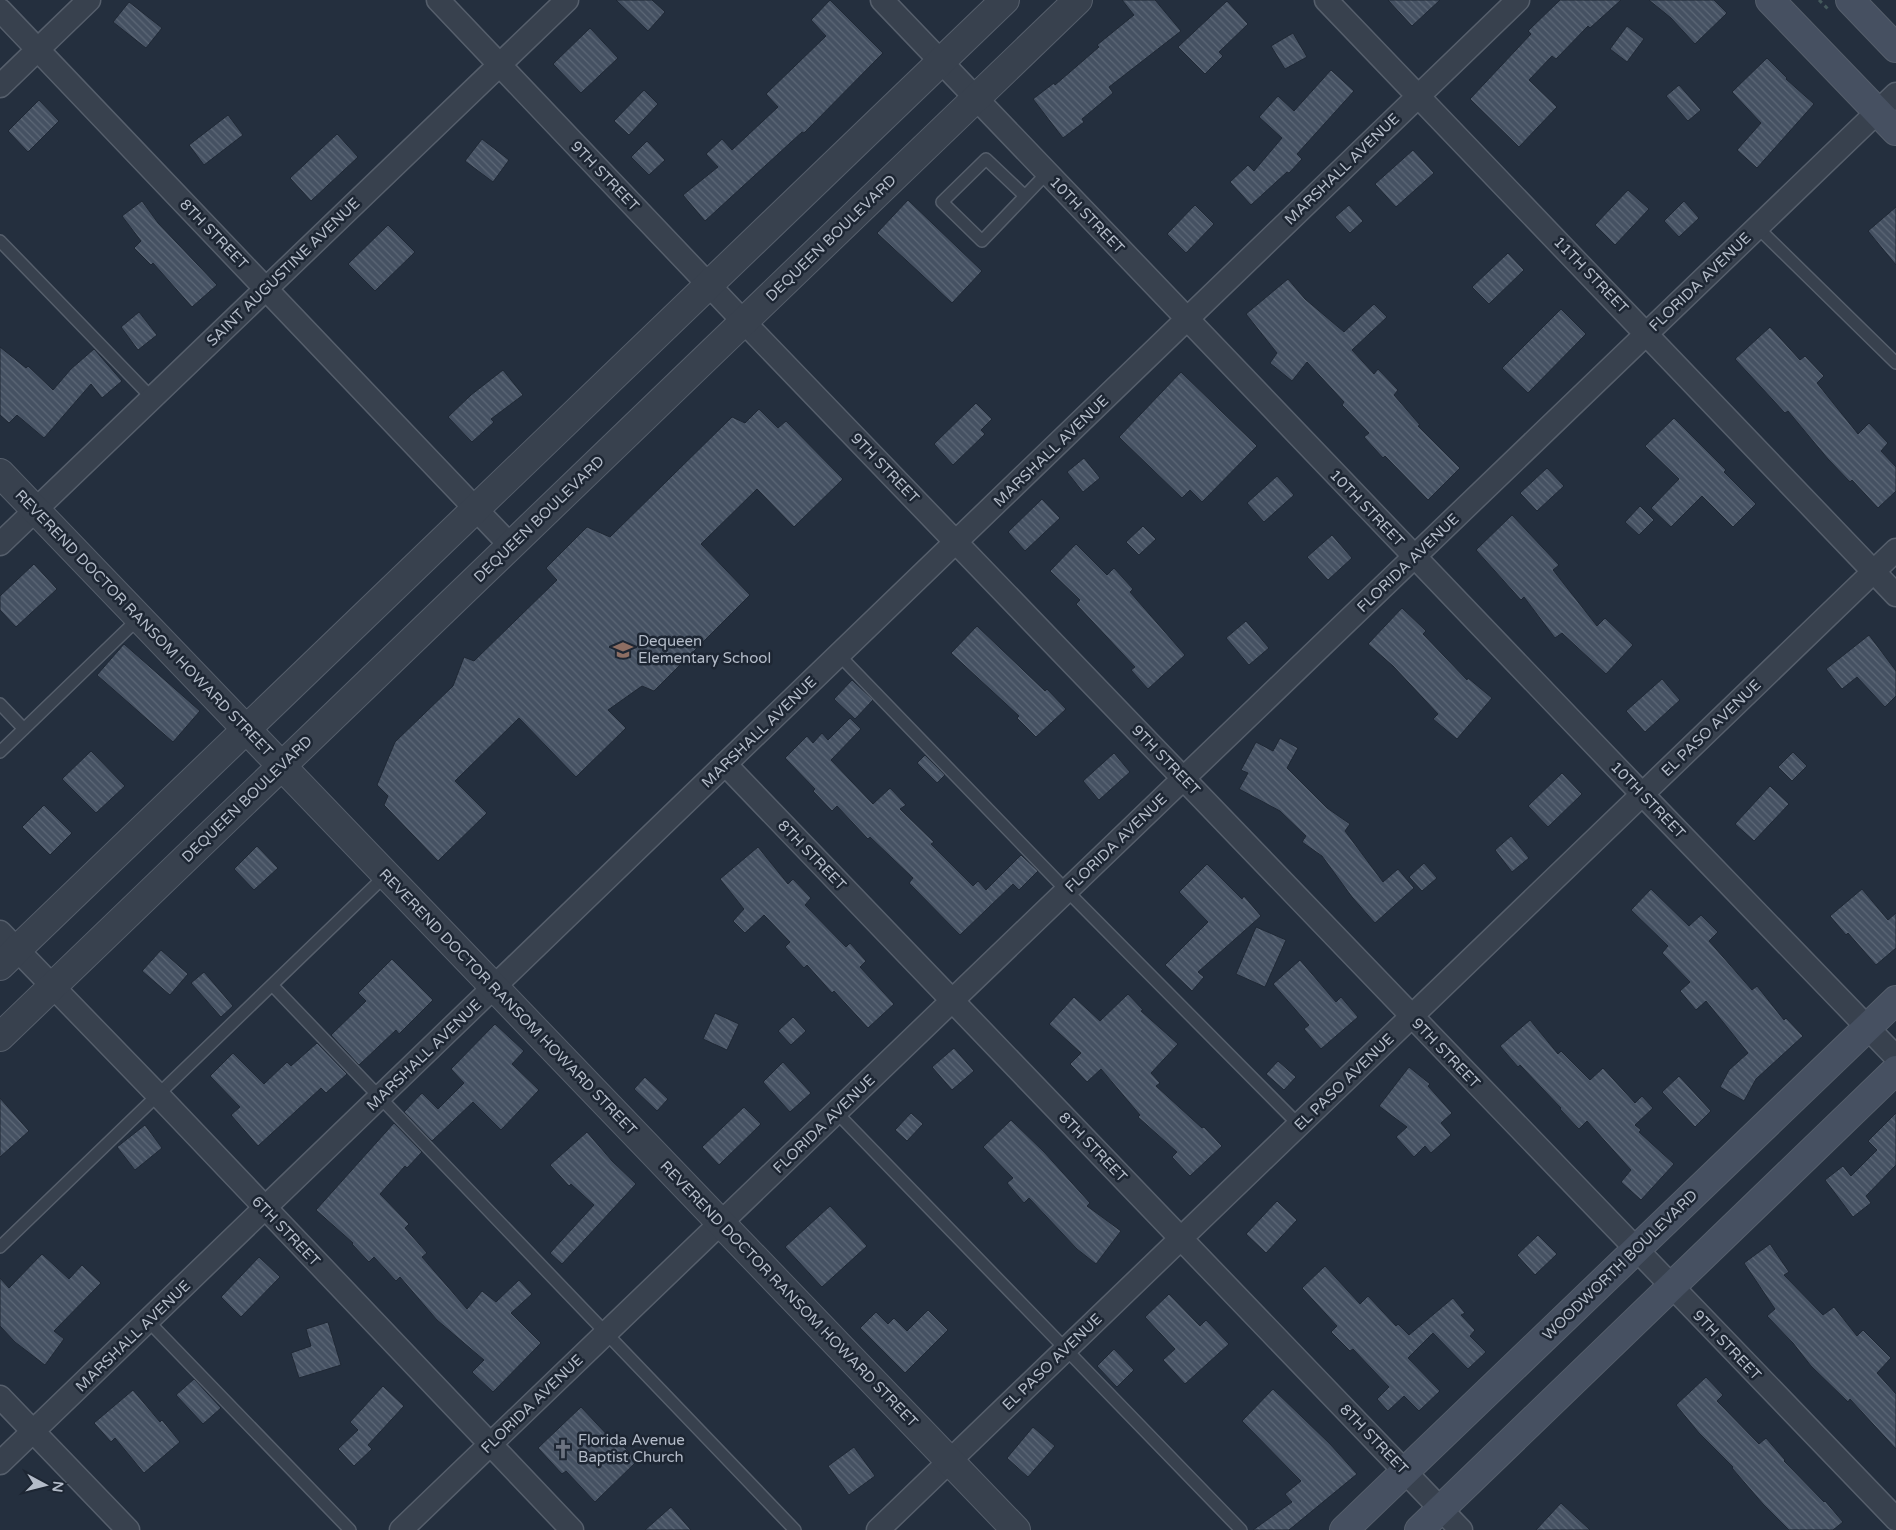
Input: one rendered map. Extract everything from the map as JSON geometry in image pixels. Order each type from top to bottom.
[{"type":"main road","points":[[1770,0],[1887,103],[1896,131]]},
{"type":"main road","points":[[1850,0],[1896,48]]},
{"type":"main road","name":"WOODWORTH BOULEVARD","points":[[1344,1530],[1896,1000]]},
{"type":"main road","points":[[1419,1530],[1896,1070]]},
{"type":"street","points":[[0,86],[89,0]]},
{"type":"street","name":"9TH STREET","points":[[438,0],[744,322],[1896,1520]]},
{"type":"street","name":"SAINT AUGUSTINE AVENUE","points":[[0,544],[567,0]]},
{"type":"street","name":"10TH STREET","points":[[882,0],[1414,557],[1896,1057]]},
{"type":"street","points":[[6,949],[246,729],[1005,0]]},
{"type":"street","name":"DEQUEEN BOULEVARD","points":[[0,1037],[1078,0]]},
{"type":"street","name":"11TH STREET","points":[[1326,0],[1896,595]]},
{"type":"street","name":"MARSHALL AVENUE","points":[[0,1464],[1518,0]]},
{"type":"street","name":"8TH STREET","points":[[0,10],[511,546]]},
{"type":"street","name":"FLORIDA AVENUE","points":[[401,1530],[1887,103]]},
{"type":"street","name":"REVEREND DOCTOR RANSOM HOWARD STREET","points":[[0,473],[1016,1530]]},
{"type":"street","name":"EL PASO AVENUE","points":[[878,1530],[1896,550]]},
{"type":"street","name":"8TH STREET","points":[[725,764],[1461,1530]]},
{"type":"street","name":"6TH STREET","points":[[6,949],[53,986],[572,1530]]},
{"type":"street","points":[[0,1397],[128,1530]]},
{"type":"lane","points":[[1025,196],[986,159],[942,202],[982,241],[1047,173]]},
{"type":"lane","points":[[1757,228],[1896,363]]},
{"type":"lane","points":[[0,241],[152,398]]},
{"type":"lane","points":[[0,752],[140,618]]},
{"type":"lane","points":[[839,654],[1066,891],[1299,1125]]},
{"type":"lane","points":[[0,704],[24,729]]},
{"type":"lane","points":[[0,1247],[273,986],[386,875]]},
{"type":"lane","points":[[273,986],[795,1530]]},
{"type":"lane","points":[[836,1112],[1241,1530]]},
{"type":"lane","points":[[148,1321],[350,1530]]},
{"type":"building","points":[[616,0],[652,0],[665,12],[648,31]]},
{"type":"building","points":[[830,0],[883,53],[804,133],[802,132],[705,221],[683,195],[718,167],[706,154],[722,139],[732,150],[778,107],[766,94],[826,36],[811,20]]},
{"type":"building","points":[[1122,0],[1155,0],[1181,31],[1109,87],[1113,93],[1082,119],[1084,122],[1063,138],[1033,99],[1054,83],[1055,85],[1099,47],[1097,45],[1134,15]]},
{"type":"building","points":[[1388,0],[1440,0],[1412,26]]},
{"type":"building","points":[[1560,0],[1621,0],[1590,28],[1588,26],[1556,59],[1552,56],[1529,80],[1557,107],[1519,147],[1470,99],[1531,34],[1528,31]]},
{"type":"building","points":[[1649,0],[1714,0],[1727,13],[1695,44],[1671,18]]},
{"type":"building","points":[[1227,1],[1248,24],[1219,52],[1223,56],[1205,74],[1178,47]]},
{"type":"building","points":[[129,2],[162,28],[146,48],[113,22]]},
{"type":"building","points":[[1627,26],[1644,39],[1627,62],[1610,49]]},
{"type":"building","points":[[590,28],[618,58],[581,93],[553,64]]},
{"type":"building","points":[[1293,33],[1307,57],[1285,69],[1271,46]]},
{"type":"building","points":[[1767,58],[1786,79],[1814,104],[1757,168],[1737,150],[1761,123],[1732,92]]},
{"type":"building","points":[[1331,70],[1354,91],[1297,154],[1302,159],[1289,173],[1287,172],[1251,205],[1230,182],[1248,165],[1254,171],[1282,138],[1259,117],[1278,96],[1294,111]]},
{"type":"building","points":[[1679,85],[1701,110],[1688,121],[1666,96]]},
{"type":"building","points":[[644,90],[658,104],[629,135],[614,121]]},
{"type":"building","points":[[39,100],[59,121],[28,152],[8,131]]},
{"type":"building","points":[[228,115],[243,135],[204,165],[189,145]]},
{"type":"building","points":[[337,134],[358,157],[311,201],[290,178]]},
{"type":"building","points":[[482,139],[509,160],[493,182],[465,161]]},
{"type":"building","points":[[647,141],[665,160],[649,175],[631,157]]},
{"type":"building","points":[[1413,150],[1434,173],[1396,207],[1375,184]]},
{"type":"building","points":[[1628,190],[1649,209],[1615,245],[1595,225]]},
{"type":"building","points":[[908,200],[982,271],[952,303],[877,233]]},
{"type":"building","points":[[142,201],[158,223],[217,285],[192,307],[153,263],[151,265],[134,248],[141,241],[122,216]]},
{"type":"building","points":[[1684,201],[1699,218],[1679,237],[1664,221]]},
{"type":"building","points":[[1195,205],[1214,224],[1186,253],[1167,234]]},
{"type":"building","points":[[1349,205],[1363,221],[1350,233],[1335,217]]},
{"type":"building","points":[[1896,207],[1896,265],[1868,231]]},
{"type":"building","points":[[388,225],[415,252],[375,291],[348,264]]},
{"type":"building","points":[[1508,253],[1524,270],[1489,304],[1472,287]]},
{"type":"building","points":[[1288,279],[1305,299],[1344,332],[1374,304],[1387,317],[1352,350],[1374,374],[1378,369],[1398,390],[1394,395],[1420,425],[1418,426],[1460,468],[1428,500],[1385,456],[1383,458],[1364,437],[1369,433],[1342,405],[1344,402],[1307,362],[1292,381],[1270,363],[1277,353],[1246,314]]},
{"type":"building","points":[[1561,309],[1586,334],[1528,393],[1502,368]]},
{"type":"building","points":[[139,312],[157,335],[138,350],[121,327]]},
{"type":"building","points":[[1770,327],[1800,360],[1805,356],[1824,376],[1817,383],[1858,434],[1869,423],[1888,443],[1881,451],[1896,467],[1896,491],[1878,508],[1852,480],[1850,482],[1828,459],[1788,411],[1785,413],[1735,359]]},
{"type":"building","points":[[0,347],[26,368],[28,366],[53,390],[71,369],[94,349],[122,381],[102,398],[91,384],[44,438],[17,415],[9,423],[0,415]]},
{"type":"building","points":[[503,370],[523,395],[491,419],[494,422],[472,442],[448,417],[471,395]]},
{"type":"building","points":[[1181,372],[1257,446],[1202,502],[1190,490],[1182,498],[1119,437]]},
{"type":"building","points":[[976,403],[992,419],[981,430],[985,434],[953,465],[934,444]]},
{"type":"building","points":[[759,409],[778,428],[786,421],[843,479],[794,527],[757,489],[701,544],[750,595],[654,691],[642,686],[608,710],[626,728],[576,777],[519,718],[455,781],[487,813],[438,861],[384,805],[388,796],[377,785],[395,742],[453,686],[464,657],[474,661],[557,580],[546,568],[587,527],[610,537],[732,417],[745,423]]},
{"type":"building","points":[[1674,418],[1726,470],[1724,472],[1756,504],[1733,527],[1702,496],[1671,527],[1651,508],[1679,479],[1645,446]]},
{"type":"building","points":[[1084,458],[1100,478],[1083,492],[1067,472]]},
{"type":"building","points":[[1547,468],[1564,486],[1537,511],[1520,493]]},
{"type":"building","points":[[1277,476],[1294,495],[1264,522],[1247,503]]},
{"type":"building","points":[[1042,499],[1060,518],[1025,551],[1008,532]]},
{"type":"building","points":[[1640,506],[1654,520],[1639,535],[1625,522]]},
{"type":"building","points":[[1512,515],[1559,565],[1553,570],[1597,626],[1605,618],[1633,645],[1606,674],[1562,633],[1555,638],[1524,597],[1521,600],[1476,550]]},
{"type":"building","points":[[1143,526],[1156,539],[1139,555],[1126,542]]},
{"type":"building","points":[[1332,535],[1352,558],[1328,580],[1307,557]]},
{"type":"building","points":[[1076,544],[1107,575],[1114,568],[1133,589],[1130,592],[1185,655],[1148,689],[1131,670],[1135,667],[1076,604],[1080,600],[1050,571]]},
{"type":"building","points":[[34,564],[57,589],[16,627],[0,610],[0,596]]},
{"type":"building","points":[[1402,608],[1426,631],[1423,634],[1467,680],[1468,678],[1492,698],[1457,739],[1433,719],[1438,714],[1393,666],[1368,644]]},
{"type":"building","points":[[1246,621],[1269,648],[1249,665],[1226,638]]},
{"type":"building","points":[[977,626],[1045,691],[1047,689],[1066,709],[1036,737],[1017,718],[1019,716],[951,653]]},
{"type":"building","points":[[1869,635],[1896,671],[1896,696],[1885,707],[1857,677],[1842,689],[1826,669]]},
{"type":"building","points":[[124,644],[200,711],[173,742],[97,675]]},
{"type":"building","points":[[1662,679],[1680,700],[1645,732],[1626,711]]},
{"type":"building","points":[[852,680],[873,700],[855,719],[834,699]]},
{"type":"building","points":[[850,718],[861,729],[831,760],[873,804],[890,788],[906,805],[900,809],[934,842],[931,844],[973,886],[978,881],[986,890],[1021,855],[1038,871],[1019,890],[1013,884],[960,935],[909,883],[913,878],[870,837],[868,839],[837,806],[832,811],[813,791],[815,789],[785,758],[807,736],[813,743],[822,733],[828,740]]},
{"type":"building","points":[[1280,738],[1298,748],[1287,768],[1327,808],[1350,824],[1345,831],[1383,882],[1398,869],[1414,888],[1375,923],[1352,897],[1322,856],[1302,842],[1306,836],[1280,811],[1239,789],[1248,773],[1241,770],[1256,742],[1273,751]]},
{"type":"building","points":[[91,751],[125,786],[96,813],[62,779]]},
{"type":"building","points":[[1793,752],[1807,766],[1792,781],[1778,767]]},
{"type":"building","points":[[1114,753],[1130,772],[1099,800],[1083,781]]},
{"type":"building","points":[[925,755],[945,775],[937,783],[917,763]]},
{"type":"building","points":[[1562,773],[1582,794],[1548,827],[1528,806]]},
{"type":"building","points":[[1770,786],[1789,804],[1754,841],[1735,824]]},
{"type":"building","points":[[44,805],[72,833],[50,855],[22,827]]},
{"type":"building","points":[[1511,836],[1529,858],[1512,872],[1495,850]]},
{"type":"building","points":[[257,846],[278,868],[254,890],[234,869]]},
{"type":"building","points":[[758,847],[788,884],[793,879],[811,898],[805,905],[846,947],[850,943],[866,961],[860,967],[894,1004],[868,1028],[834,991],[832,993],[807,965],[804,968],[785,947],[790,942],[764,915],[745,933],[733,921],[744,909],[720,879]]},
{"type":"building","points":[[1424,863],[1437,878],[1422,891],[1409,877]]},
{"type":"building","points":[[1207,864],[1242,899],[1244,896],[1261,916],[1198,972],[1204,977],[1192,991],[1165,965],[1208,922],[1179,892]]},
{"type":"building","points":[[1651,889],[1689,926],[1701,915],[1718,932],[1709,941],[1752,990],[1757,986],[1784,1020],[1786,1018],[1803,1036],[1756,1079],[1744,1101],[1720,1087],[1729,1070],[1748,1053],[1706,1001],[1696,1010],[1680,991],[1690,982],[1662,953],[1668,946],[1631,910]]},
{"type":"building","points":[[1862,889],[1888,920],[1896,913],[1896,948],[1876,965],[1830,916]]},
{"type":"building","points":[[1256,927],[1286,940],[1265,987],[1236,974]]},
{"type":"building","points":[[161,950],[188,974],[170,995],[142,971]]},
{"type":"building","points":[[392,959],[433,1000],[399,1034],[396,1030],[359,1065],[331,1035],[366,1001],[358,993]]},
{"type":"building","points":[[1300,960],[1336,1002],[1341,997],[1358,1017],[1321,1049],[1304,1029],[1309,1025],[1273,984]]},
{"type":"building","points":[[204,972],[233,1006],[221,1017],[191,983]]},
{"type":"building","points":[[1128,994],[1143,1010],[1141,1011],[1178,1044],[1151,1073],[1160,1083],[1156,1086],[1202,1128],[1204,1127],[1222,1146],[1190,1176],[1172,1157],[1177,1152],[1138,1117],[1140,1115],[1101,1069],[1087,1082],[1070,1064],[1081,1053],[1049,1024],[1074,997],[1100,1021]]},
{"type":"building","points":[[715,1013],[739,1024],[727,1050],[703,1039]]},
{"type":"building","points":[[793,1017],[806,1031],[791,1045],[778,1031]]},
{"type":"building","points":[[1530,1020],[1558,1054],[1561,1051],[1590,1080],[1603,1068],[1635,1103],[1642,1096],[1653,1108],[1635,1125],[1641,1130],[1639,1132],[1674,1164],[1641,1200],[1621,1182],[1631,1170],[1587,1121],[1579,1129],[1500,1046]]},
{"type":"building","points":[[495,1024],[524,1051],[512,1064],[539,1090],[501,1130],[473,1102],[432,1141],[404,1112],[422,1093],[438,1109],[464,1083],[451,1069]]},
{"type":"building","points":[[317,1043],[347,1074],[326,1093],[321,1088],[258,1146],[231,1115],[240,1107],[210,1076],[233,1053],[264,1084],[287,1062],[291,1066]]},
{"type":"building","points":[[954,1048],[974,1071],[952,1090],[932,1067]]},
{"type":"building","points":[[1278,1061],[1296,1077],[1284,1090],[1266,1074]]},
{"type":"building","points":[[783,1062],[811,1093],[790,1112],[763,1082]]},
{"type":"building","points":[[1409,1067],[1430,1084],[1428,1086],[1452,1113],[1441,1123],[1451,1135],[1431,1153],[1425,1146],[1414,1157],[1396,1137],[1407,1127],[1379,1106]]},
{"type":"building","points":[[1679,1076],[1711,1111],[1695,1127],[1662,1092]]},
{"type":"building","points":[[645,1077],[668,1099],[657,1111],[634,1089]]},
{"type":"building","points":[[0,1098],[29,1131],[0,1157]]},
{"type":"building","points":[[744,1107],[761,1124],[719,1165],[702,1147]]},
{"type":"building","points":[[911,1113],[923,1124],[907,1141],[895,1130]]},
{"type":"building","points":[[1896,1113],[1896,1165],[1866,1196],[1871,1203],[1853,1217],[1825,1180],[1843,1166],[1851,1176],[1877,1150],[1868,1141]]},
{"type":"building","points":[[1011,1120],[1044,1152],[1090,1203],[1087,1206],[1121,1231],[1096,1264],[1077,1249],[1029,1198],[1024,1203],[1007,1183],[1013,1178],[983,1147]]},
{"type":"building","points":[[394,1123],[422,1152],[407,1168],[405,1166],[380,1194],[409,1224],[405,1228],[427,1253],[422,1257],[467,1309],[482,1291],[496,1302],[519,1280],[532,1294],[511,1313],[541,1343],[493,1392],[472,1372],[484,1360],[437,1320],[400,1277],[396,1281],[374,1257],[369,1262],[353,1243],[316,1210]]},
{"type":"building","points":[[145,1125],[162,1148],[135,1170],[117,1147]]},
{"type":"building","points":[[587,1132],[612,1161],[636,1184],[562,1264],[550,1253],[594,1205],[571,1184],[569,1186],[550,1165]]},
{"type":"building","points":[[1277,1201],[1297,1220],[1266,1253],[1246,1234]]},
{"type":"building","points":[[830,1206],[867,1246],[822,1287],[785,1247]]},
{"type":"building","points":[[1538,1235],[1557,1254],[1535,1275],[1517,1255]]},
{"type":"building","points":[[1770,1244],[1789,1272],[1784,1275],[1823,1315],[1834,1307],[1857,1336],[1863,1330],[1891,1358],[1877,1373],[1896,1394],[1896,1449],[1850,1399],[1848,1402],[1811,1366],[1793,1343],[1767,1316],[1775,1309],[1744,1263]]},
{"type":"building","points":[[42,1254],[69,1279],[82,1265],[101,1283],[54,1331],[64,1339],[45,1365],[15,1342],[0,1326],[0,1278],[9,1288]]},
{"type":"building","points":[[259,1257],[280,1277],[241,1317],[221,1297]]},
{"type":"building","points":[[1325,1266],[1360,1304],[1368,1296],[1396,1326],[1398,1324],[1409,1335],[1453,1298],[1465,1313],[1461,1315],[1475,1330],[1470,1336],[1486,1352],[1468,1369],[1433,1333],[1408,1358],[1440,1391],[1419,1411],[1404,1396],[1388,1411],[1377,1399],[1389,1387],[1353,1349],[1350,1351],[1331,1332],[1337,1326],[1302,1288]]},
{"type":"building","points":[[1169,1294],[1200,1326],[1206,1320],[1229,1344],[1185,1384],[1163,1360],[1175,1349],[1145,1317]]},
{"type":"building","points":[[928,1310],[948,1330],[905,1373],[860,1328],[876,1312],[888,1324],[894,1318],[907,1331]]},
{"type":"building","points":[[328,1322],[341,1365],[299,1378],[291,1353],[311,1346],[306,1329]]},
{"type":"building","points":[[1114,1349],[1134,1370],[1117,1387],[1097,1366]]},
{"type":"building","points":[[1706,1377],[1723,1395],[1717,1401],[1759,1444],[1766,1438],[1784,1461],[1825,1501],[1843,1522],[1833,1530],[1789,1530],[1763,1504],[1733,1467],[1699,1433],[1676,1405]]},
{"type":"building","points":[[194,1379],[221,1408],[203,1424],[176,1395]]},
{"type":"building","points":[[383,1386],[404,1406],[368,1445],[372,1449],[354,1466],[338,1449],[358,1430],[350,1422]]},
{"type":"building","points":[[1273,1389],[1330,1444],[1357,1474],[1289,1530],[1253,1530],[1292,1502],[1285,1494],[1301,1481],[1242,1421]]},
{"type":"building","points":[[133,1390],[180,1442],[144,1473],[115,1438],[111,1442],[94,1423]]},
{"type":"building","points":[[581,1407],[612,1440],[615,1437],[637,1461],[595,1502],[566,1471],[562,1474],[538,1448]]},
{"type":"building","points":[[1033,1427],[1055,1446],[1028,1477],[1007,1458]]},
{"type":"building","points":[[854,1447],[875,1476],[849,1495],[828,1466]]},
{"type":"building","points":[[1561,1503],[1590,1530],[1536,1530]]},
{"type":"building","points":[[671,1507],[691,1530],[645,1530]]},
{"type":"place","name":"Dequeen Elementary School","points":[[623,650]]},
{"type":"place","name":"Florida Avenue Baptist Church","points":[[563,1449]]}]
